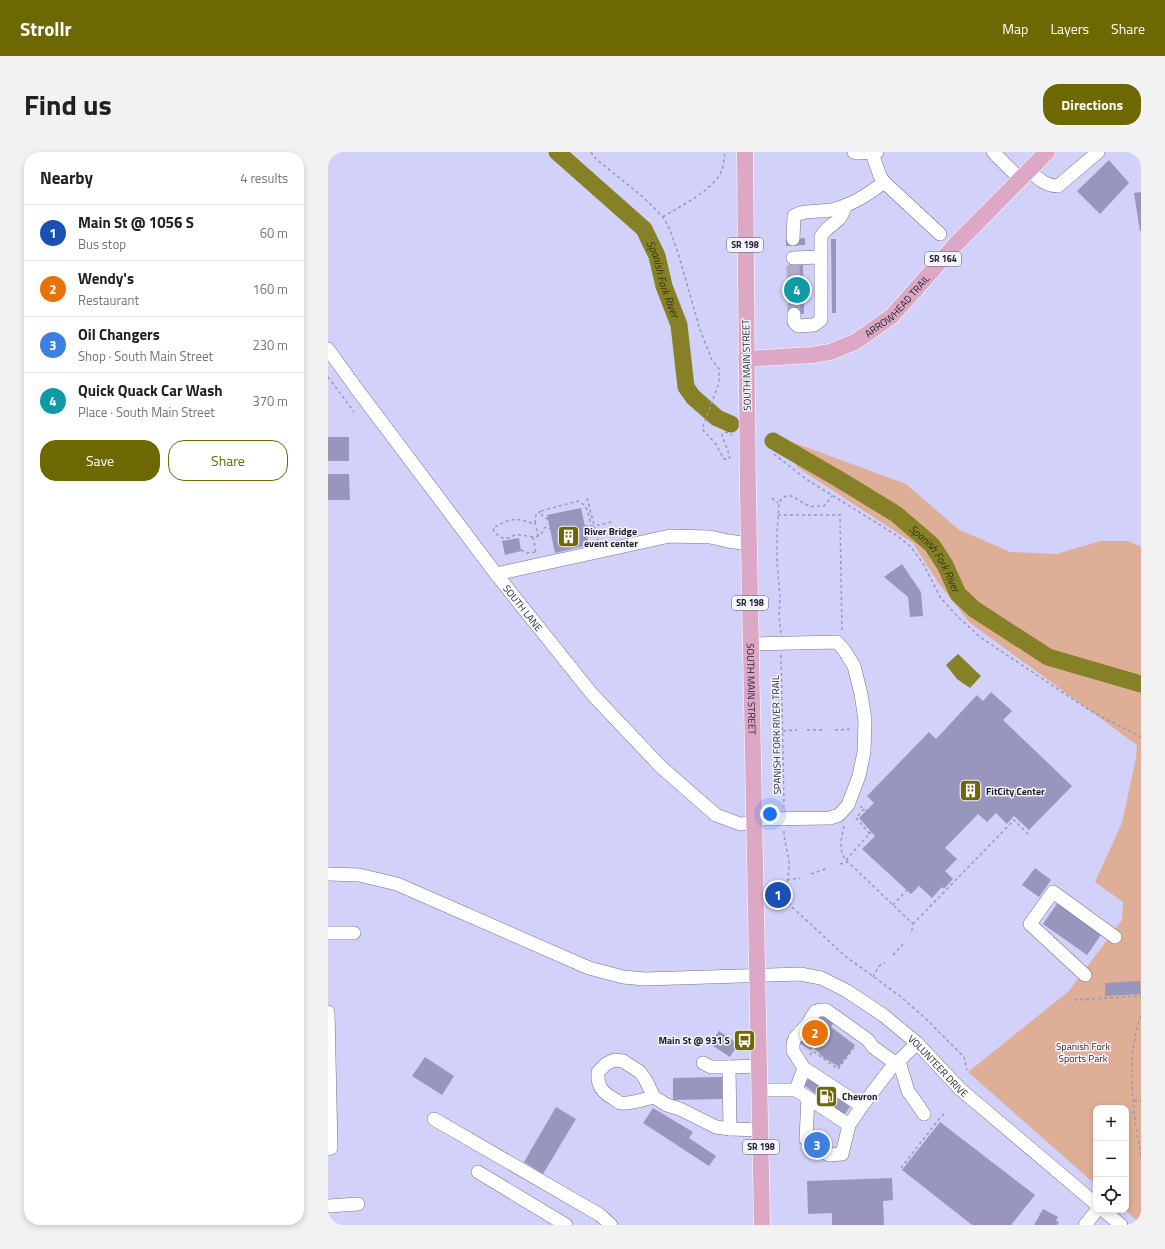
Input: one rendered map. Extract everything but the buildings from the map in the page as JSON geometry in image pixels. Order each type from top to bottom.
[{"type":"main road","name":"SOUTH MAIN STREET","points":[[745,152],[748,495],[762,1225]]},
{"type":"main road","name":"ARROWHEAD TRAIL","points":[[746,359],[812,355],[830,352],[856,342],[892,316],[955,245],[1046,152]]},
{"type":"street","points":[[854,152],[875,152],[880,176],[884,182],[940,234]]},
{"type":"street","points":[[993,152],[1024,174],[1050,186],[1058,186],[1098,152]]},
{"type":"street","points":[[820,257],[793,252],[794,216],[799,213],[827,211],[846,205],[873,191],[884,182]]},
{"type":"street","points":[[794,314],[794,322],[798,326],[814,325],[821,320],[821,237],[828,226],[840,218],[846,205]]},
{"type":"street","name":"SOUTH LANE","points":[[328,349],[496,574],[592,694],[660,766],[716,815],[740,824],[784,818],[830,818],[839,815],[848,805],[859,776],[864,752],[865,720],[861,694],[854,666],[837,642],[782,643]]},
{"type":"street","points":[[496,574],[670,536],[710,537],[728,542],[749,544]]},
{"type":"street","points":[[751,644],[782,643]]},
{"type":"street","name":"VOLUNTEER DRIVE","points":[[328,874],[359,875],[396,884],[589,968],[623,977],[645,979],[800,974],[821,978],[847,991],[884,1016],[917,1043],[960,1089],[1093,1201]]},
{"type":"street","points":[[1085,975],[1030,924],[1053,892],[1115,937]]},
{"type":"street","points":[[328,933],[354,933]]},
{"type":"street","points":[[862,1106],[804,1068],[793,1051],[795,1038],[808,1024],[816,1011],[826,1010],[868,1040],[873,1047],[897,1062],[908,1091],[924,1114]]},
{"type":"street","points":[[328,1012],[332,1148],[328,1149]]},
{"type":"street","points":[[808,1098],[806,1139],[829,1155],[842,1154],[849,1125],[897,1062],[917,1043]]},
{"type":"street","points":[[703,1063],[711,1067],[760,1066]]},
{"type":"street","points":[[729,1067],[730,1129]]},
{"type":"street","points":[[796,1090],[804,1068]]},
{"type":"street","points":[[760,1090],[796,1090],[849,1125]]},
{"type":"street","points":[[654,1097],[667,1105],[680,1109],[716,1128],[761,1130]]},
{"type":"street","points":[[434,1119],[600,1215],[611,1225]]},
{"type":"street","points":[[478,1172],[566,1225]]},
{"type":"street","points":[[328,1206],[358,1204]]},
{"type":"street","points":[[1085,1225],[1095,1213]]},
{"type":"street","points":[[1107,1213],[1121,1225]]},
{"type":"path","points":[[591,152],[596,159],[643,198],[662,217],[670,230],[700,330],[712,360],[719,369],[719,383],[702,429],[716,444],[723,458],[727,460],[730,457],[722,435],[726,432],[732,435]]},
{"type":"path","points":[[662,217],[708,189],[720,174],[724,163],[725,152]]},
{"type":"path","points":[[328,377],[354,412]]},
{"type":"path","points":[[774,454],[806,479],[896,535],[910,546],[923,563],[940,597],[956,615],[980,637],[1089,710],[1141,737]]},
{"type":"path","points":[[772,498],[775,502],[779,503],[781,499],[786,496],[791,496],[811,506],[824,506],[832,496]]},
{"type":"path","points":[[587,498],[599,544]]},
{"type":"path","points":[[538,536],[535,522],[536,514],[541,511],[578,501],[583,503],[587,509],[591,526]]},
{"type":"path","name":"SPANISH FORK RIVER TRAIL","points":[[779,503],[777,562],[780,597],[779,616],[782,643],[784,839],[789,863],[786,880],[787,900],[791,906],[845,956],[908,1002],[964,1057],[967,1070]]},
{"type":"path","points":[[541,511],[544,518],[548,519]]},
{"type":"path","points":[[535,522],[533,524],[519,519],[511,519],[493,528],[494,532],[503,538],[512,538],[515,535],[533,537],[538,536],[546,527],[550,529]]},
{"type":"path","points":[[585,526],[594,526],[611,522]]},
{"type":"path","points":[[521,550],[527,553],[536,553],[533,537]]},
{"type":"path","points":[[835,730],[858,729]]},
{"type":"path","points":[[783,731],[797,730]]},
{"type":"path","points":[[807,730],[824,730]]},
{"type":"path","points":[[856,804],[867,811]]},
{"type":"path","points":[[846,860],[870,833],[856,818],[864,809]]},
{"type":"path","points":[[910,934],[913,924],[1014,820],[1028,834]]},
{"type":"path","points":[[840,864],[848,862],[913,924]]},
{"type":"path","points":[[811,874],[828,868]]},
{"type":"path","points":[[786,880],[800,878]]},
{"type":"path","points":[[893,905],[907,890]]},
{"type":"path","points":[[893,955],[903,944]]},
{"type":"path","points":[[873,977],[879,966],[885,962]]},
{"type":"path","points":[[1074,1000],[1141,996]]},
{"type":"path","points":[[1141,1016],[1135,1035],[1132,1053],[1134,1102],[1137,1136],[1141,1155]]},
{"type":"path","points":[[836,1073],[857,1043]]},
{"type":"path","points":[[810,1055],[813,1052],[838,1070]]},
{"type":"path","points":[[1134,1102],[1141,1101]]},
{"type":"path","points":[[901,1168],[919,1147],[938,1119],[946,1112]]},
{"type":"green space","name":"Spanish Fork Sports Park","points":[[792,442],[906,484],[958,529],[1010,552],[1056,554],[1101,541],[1128,541],[1141,547],[1141,1224],[1128,1213],[1129,1105],[1093,1105],[1093,1182],[968,1072],[1069,991],[1122,920],[1123,902],[1095,882],[1122,823],[1136,758],[1137,745],[969,622],[937,581],[913,543],[797,467]]},
{"type":"shaded area","points":[[958,654],[981,676],[970,688],[957,679],[946,665]]},
{"type":"waterway","name":"Spanish Fork River","points":[[557,152],[644,229],[657,256],[664,286],[679,325],[686,387],[693,397],[717,418],[731,424]]},
{"type":"waterway","name":"Spanish Fork River","points":[[773,441],[896,514],[932,545],[945,565],[958,594],[974,609],[1048,657],[1141,684]]},
{"type":"tunnel","points":[[793,265],[794,314]]},
{"type":"place","name":"Quick Quack Car Wash","points":[[797,290]]},
{"type":"place","name":"River Bridge event center","points":[[569,537]]},
{"type":"place","name":"FitCity Center","points":[[970,791]]},
{"type":"place","name":"Main St @ 1056 S","points":[[778,895]]},
{"type":"place","name":"Wendy's","points":[[815,1033]]},
{"type":"place","name":"Main St @ 931 S","points":[[745,1040]]},
{"type":"place","name":"Chevron","points":[[827,1096]]},
{"type":"place","name":"Oil Changers","points":[[817,1145]]}]
